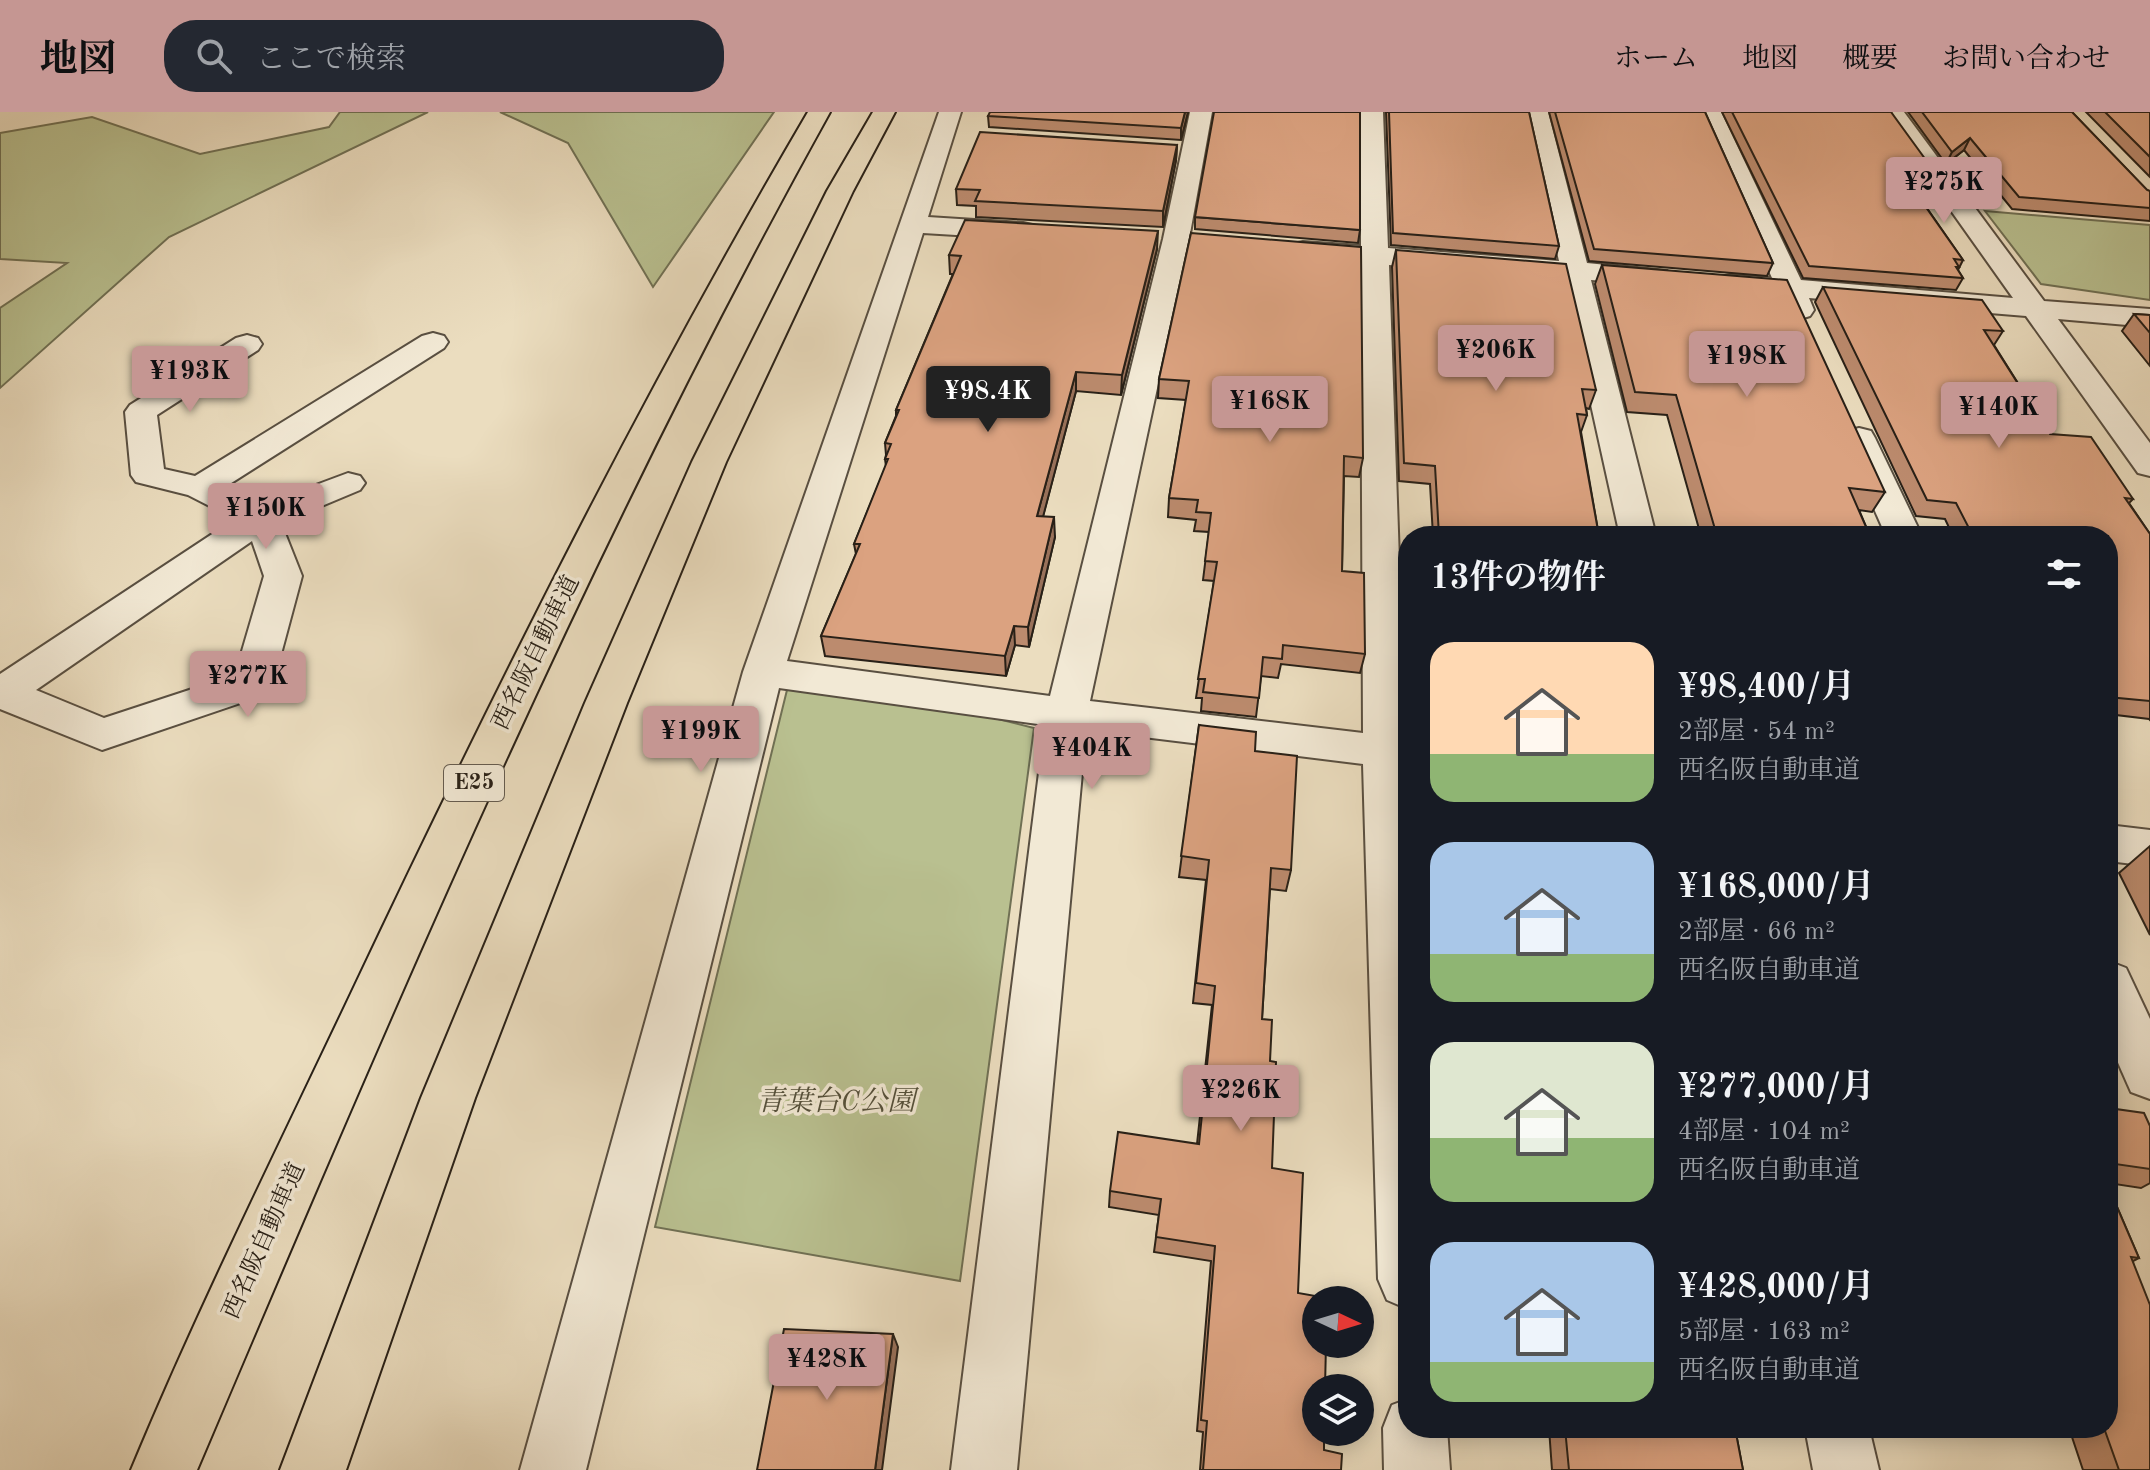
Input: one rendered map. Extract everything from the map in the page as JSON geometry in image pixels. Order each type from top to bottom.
[{"type":"highway","name":"西名阪自動車道","points":[[164,1470],[334,1086],[513,699],[631,460],[819,112]]},
{"type":"highway","points":[[313,1470],[448,1098],[606,703],[709,462],[840,191],[884,112]]},
{"type":"street","points":[[1372,112],[1398,841]]},
{"type":"street","points":[[1537,112],[1636,526]]},
{"type":"street","points":[[1710,112],[1809,329]]},
{"type":"street","points":[[1892,112],[2150,466]]},
{"type":"street","points":[[553,1470],[763,672],[911,224],[954,128]]},
{"type":"street","points":[[984,1470],[1067,713],[1176,240],[1191,137]]},
{"type":"street","points":[[911,224],[1051,232]]},
{"type":"street","points":[[1284,248],[2150,318]]},
{"type":"street","points":[[200,488],[433,342]]},
{"type":"street","points":[[2,694],[102,734],[253,684],[283,576],[261,518],[200,488],[148,475],[141,412],[247,344]]},
{"type":"street","points":[[1847,412],[1899,526]]},
{"type":"street","points":[[2,694],[261,518],[348,483]]},
{"type":"street","points":[[763,672],[1396,753]]},
{"type":"street","points":[[2118,844],[2150,848]]},
{"type":"street","points":[[2118,1005],[2150,1075]]},
{"type":"street","points":[[1415,1438],[1417,1470]]},
{"type":"street","points":[[1839,1438],[1846,1470]]},
{"type":"green space","points":[[340,112],[428,112],[169,237],[0,388],[0,308],[67,263],[0,259],[0,133],[92,117],[200,154],[329,127]]},
{"type":"green space","points":[[500,112],[774,112],[653,287],[568,143]]},
{"type":"green space","points":[[1985,211],[2150,225],[2150,300],[2041,284]]},
{"type":"green space","name":"青葉台C公園","points":[[866,686],[1034,728],[960,1281],[655,1227],[787,690]]},
{"type":"building","points":[[990,112],[1185,112],[1181,128],[988,116]]},
{"type":"building","points":[[1214,112],[1360,112],[1360,230],[1195,217]]},
{"type":"building","points":[[1389,112],[1529,112],[1559,246],[1393,233]]},
{"type":"building","points":[[1555,112],[1705,112],[1773,263],[1594,249]]},
{"type":"building","points":[[1732,112],[1891,112],[1931,167],[1909,183],[1963,260],[1954,259],[1963,278],[1809,266]]},
{"type":"building","points":[[1922,112],[2072,112],[2150,191],[2150,208],[2019,197],[1970,138],[1952,152]]},
{"type":"building","points":[[2105,112],[2150,112],[2150,157]]},
{"type":"building","points":[[980,132],[1177,145],[1163,211],[975,201],[980,190],[956,189]]},
{"type":"building","points":[[965,220],[1158,231],[1122,375],[1076,372],[1037,516],[1054,517],[1028,627],[1014,626],[1005,656],[821,636],[860,544],[854,544],[888,459],[885,459],[891,444],[885,443],[899,410],[896,410],[961,256],[949,255]]},
{"type":"building","points":[[1191,233],[1361,247],[1363,458],[1344,456],[1342,571],[1364,573],[1365,654],[1283,645],[1282,659],[1263,657],[1259,698],[1203,692],[1205,679],[1198,679],[1217,562],[1205,561],[1211,513],[1196,512],[1198,500],[1169,498],[1189,381],[1159,379]]},
{"type":"building","points":[[1396,250],[1566,264],[1596,390],[1582,389],[1587,415],[1577,414],[1597,526],[1438,526],[1435,466],[1404,463]]},
{"type":"building","points":[[1602,265],[1787,280],[1885,492],[1849,488],[1866,526],[1714,526],[1676,395],[1635,392]]},
{"type":"building","points":[[1823,287],[1982,300],[2003,331],[1984,330],[2050,434],[2091,437],[2133,499],[2125,498],[2150,534],[2150,701],[2118,698],[2118,526],[1968,526],[1956,503],[1927,500]]},
{"type":"building","points":[[2134,314],[2150,315],[2150,333]]},
{"type":"building","points":[[1199,725],[1256,732],[1255,751],[1297,756],[1291,870],[1271,868],[1262,1019],[1272,1020],[1270,1061],[1276,1062],[1272,1168],[1303,1173],[1298,1293],[1302,1294],[1302,1358],[1326,1358],[1325,1374],[1302,1374],[1302,1446],[1324,1446],[1324,1450],[1342,1454],[1341,1470],[1203,1470],[1207,1421],[1201,1420],[1215,1246],[1156,1237],[1161,1199],[1110,1191],[1118,1132],[1199,1144],[1215,986],[1196,983],[1209,860],[1181,856]]},
{"type":"building","points":[[2118,1109],[2144,1113],[2150,1126],[2150,1169],[2118,1164]]},
{"type":"building","points":[[2118,1209],[2139,1258],[2131,1257],[2150,1305],[2150,1470],[2119,1470],[2108,1438],[2118,1438]]},
{"type":"building","points":[[784,1329],[893,1334],[875,1470],[757,1470]]},
{"type":"building","points":[[1566,1438],[1737,1438],[1743,1470],[1569,1470]]}]
